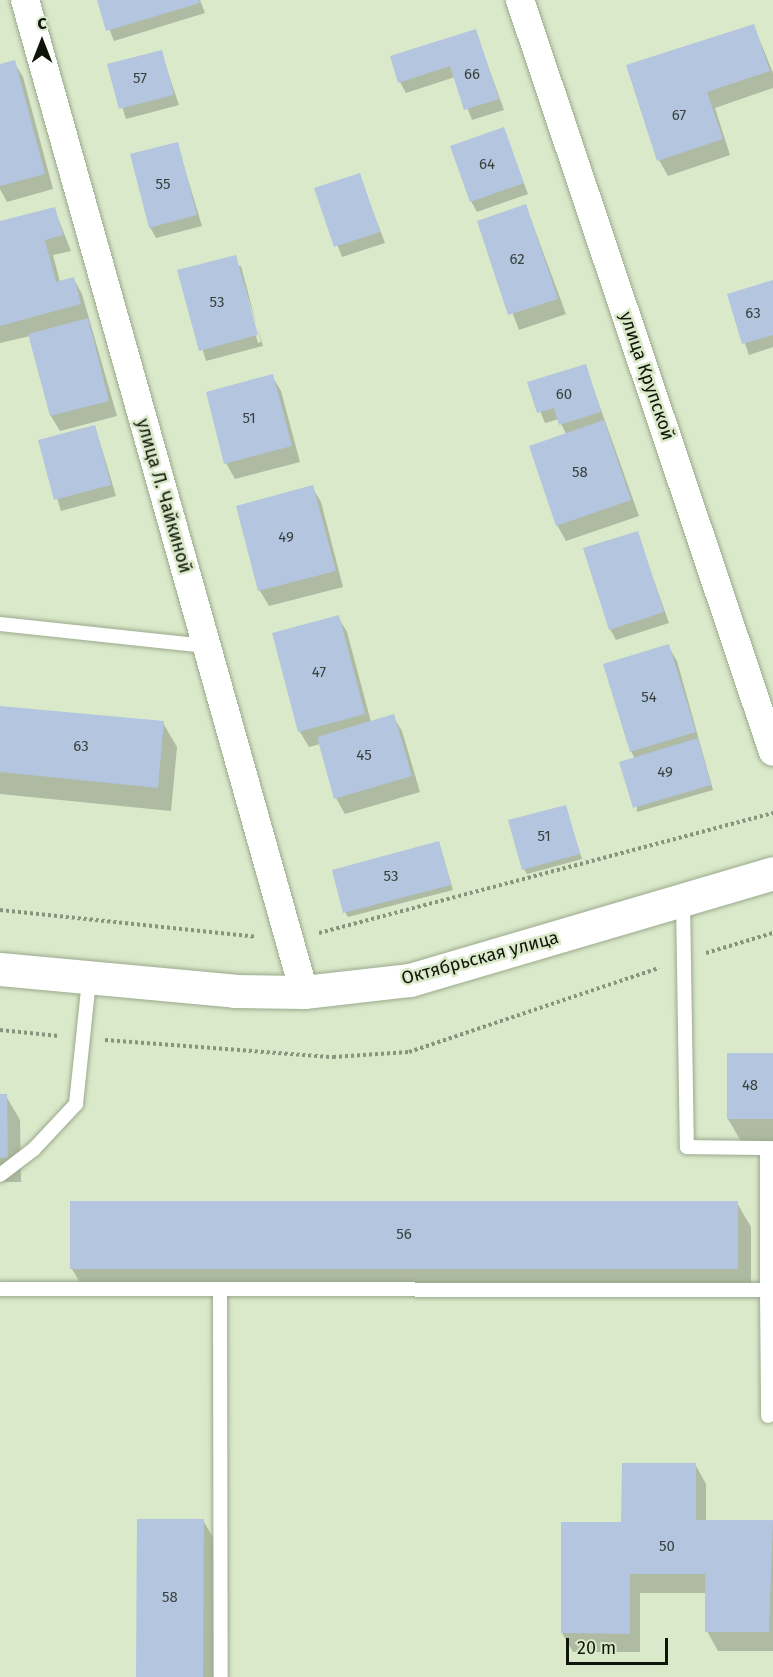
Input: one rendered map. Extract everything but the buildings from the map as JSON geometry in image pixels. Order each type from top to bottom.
[{"type":"main road","name":"Октябрьская улица","points":[[0,969],[89,980],[304,992],[410,980],[773,873]]},
{"type":"street","name":"улица Л. Чайкиной","points":[[25,0],[304,992]]},
{"type":"street","name":"улица Крупской","points":[[520,0],[773,752]]},
{"type":"lane","points":[[0,624],[206,646]]},
{"type":"lane","points":[[682,901],[687,1147],[770,1148],[767,1290],[768,1416]]},
{"type":"lane","points":[[0,1175],[34,1149],[76,1104],[89,980]]},
{"type":"lane","points":[[0,1289],[767,1290]]},
{"type":"lane","points":[[220,1289],[221,1677]]},
{"type":"path","points":[[0,910],[289,941],[773,813]]},
{"type":"path","points":[[0,1030],[333,1057],[409,1052],[683,960],[773,933]]}]
